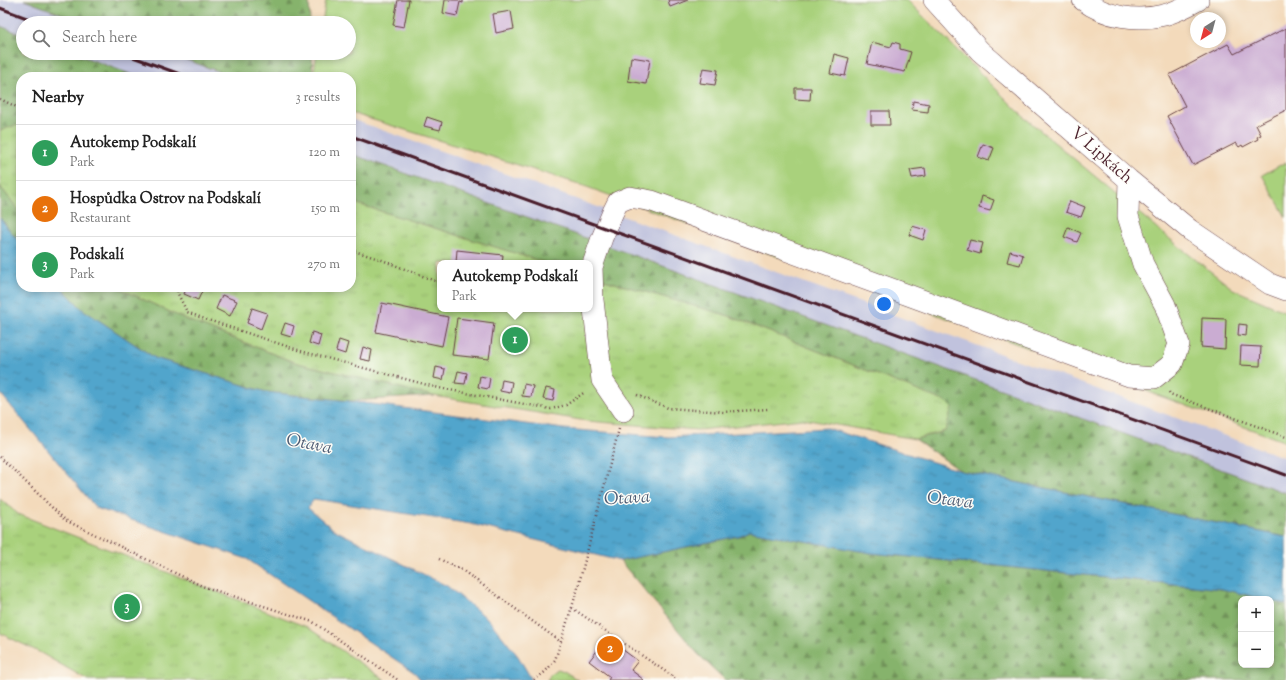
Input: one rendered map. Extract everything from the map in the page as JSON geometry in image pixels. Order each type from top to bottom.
[{"type":"street","name":"V Lipkách","points":[[934,0],[980,51],[1129,180],[1190,230],[1270,284],[1286,290]]},
{"type":"street","points":[[1083,0],[1107,13],[1132,18],[1148,18],[1178,11],[1198,0]]},
{"type":"street","points":[[593,264],[602,238],[618,202],[630,197],[652,201],[1129,376],[1154,378],[1172,364],[1179,344],[1165,306],[1143,264],[1128,216],[1129,180]]},
{"type":"street","points":[[593,300],[602,380],[623,411]]},
{"type":"path","points":[[0,99],[16,107]]},
{"type":"path","points":[[356,252],[382,260],[437,282]]},
{"type":"path","points":[[177,292],[187,312],[202,318],[304,352],[446,389],[551,409],[566,405],[602,380]]},
{"type":"path","points":[[1154,378],[1170,394],[1286,437]]},
{"type":"path","points":[[631,392],[668,408],[724,412],[768,409]]},
{"type":"path","points":[[534,680],[545,672],[555,660],[561,642],[577,591],[623,411]]},
{"type":"path","points":[[0,457],[65,520],[202,586],[313,622],[398,680]]},
{"type":"path","points":[[440,559],[462,570],[561,642]]},
{"type":"path","points":[[572,608],[678,680]]},
{"type":"shaded area","points":[[0,0],[24,0],[67,16],[16,16],[16,32],[0,26]]},
{"type":"shaded area","points":[[92,60],[187,60],[220,72],[124,72]]},
{"type":"shaded area","points":[[356,121],[595,206],[1286,458],[1286,493],[356,156]]},
{"type":"green space","points":[[24,0],[309,0],[310,16],[67,16]]},
{"type":"green space","points":[[326,0],[907,0],[1024,117],[1182,249],[1233,289],[1286,312],[1286,442],[576,183],[356,115],[356,72],[314,72],[316,60],[356,60],[356,16],[323,16]]},
{"type":"green space","points":[[0,26],[16,32],[16,60],[92,60],[124,72],[16,72],[16,125],[0,131]]},
{"type":"green space","points":[[187,60],[312,60],[313,72],[220,72]]},
{"type":"green space","points":[[16,125],[16,207],[0,186],[0,131]]},
{"type":"green space","points":[[356,156],[1286,493],[1286,537],[961,471],[915,439],[945,431],[946,402],[729,316],[593,277],[593,260],[536,260],[356,204]]},
{"type":"green space","points":[[1286,162],[1286,217],[1262,175]]},
{"type":"green space","points":[[0,186],[16,207],[16,239],[0,218]]},
{"type":"green space","points":[[356,204],[536,260],[437,260],[437,312],[593,312],[593,277],[729,316],[946,402],[952,408],[945,431],[915,439],[803,419],[698,430],[587,421],[434,396],[294,362],[185,319],[128,292],[356,292]]},
{"type":"green space","points":[[66,292],[128,292],[185,319],[294,362],[434,396],[349,401],[266,392],[155,358],[82,309]]},
{"type":"green space","points":[[0,499],[18,514],[307,627],[385,680],[88,680],[39,652],[0,633]]},
{"type":"green space","points":[[749,531],[871,553],[1222,589],[1251,596],[1238,596],[1238,668],[1274,668],[1274,602],[1286,604],[1286,680],[725,680],[698,654],[620,561],[738,536]]},
{"type":"green space","points":[[558,669],[578,680],[547,680],[551,673]]},
{"type":"water","name":"Otava","points":[[0,218],[16,239],[16,292],[66,292],[82,309],[155,358],[266,392],[349,401],[564,429],[668,437],[827,428],[961,471],[1286,537],[1286,604],[1274,602],[1274,596],[1251,596],[1222,589],[871,553],[749,531],[738,536],[620,561],[471,524],[314,499],[308,508],[333,529],[447,586],[488,619],[518,656],[532,680],[421,680],[415,673],[247,559],[96,508],[0,393]]},
{"type":"building","points":[[398,0],[409,0],[404,27],[393,25]]},
{"type":"building","points":[[445,0],[463,0],[463,3],[460,2],[457,16],[443,13]]},
{"type":"building","points":[[668,0],[688,0],[670,7]]},
{"type":"building","points":[[511,11],[514,29],[496,33],[493,14]]},
{"type":"building","points":[[1286,28],[1286,110],[1256,125],[1261,135],[1257,137],[1258,139],[1243,147],[1242,145],[1239,147],[1236,143],[1193,165],[1167,116],[1185,106],[1169,75],[1220,48],[1226,48],[1226,45],[1228,44],[1234,54]]},
{"type":"building","points":[[872,42],[891,47],[893,42],[900,44],[900,49],[911,52],[905,72],[867,64]]},
{"type":"building","points":[[834,54],[849,58],[845,76],[830,73]]},
{"type":"building","points":[[631,57],[650,60],[646,84],[628,81]]},
{"type":"building","points":[[703,68],[718,70],[715,85],[700,83]]},
{"type":"building","points":[[795,88],[811,88],[810,100],[795,99]]},
{"type":"building","points":[[913,101],[929,104],[928,112],[912,110]]},
{"type":"building","points":[[871,111],[889,111],[890,125],[871,125]]},
{"type":"building","points":[[427,117],[442,122],[440,130],[424,126]]},
{"type":"building","points":[[983,144],[994,148],[989,161],[978,157]]},
{"type":"building","points":[[925,168],[926,176],[912,178],[910,170]]},
{"type":"building","points":[[982,196],[994,200],[990,211],[979,208]]},
{"type":"building","points":[[1070,201],[1085,207],[1081,217],[1066,212]]},
{"type":"building","points":[[912,226],[926,230],[923,240],[909,235]]},
{"type":"building","points":[[1068,227],[1081,233],[1077,242],[1064,237]]},
{"type":"building","points":[[970,240],[983,243],[980,254],[967,250]]},
{"type":"building","points":[[457,250],[503,255],[502,260],[456,260]]},
{"type":"building","points":[[1010,251],[1023,255],[1020,265],[1007,262]]},
{"type":"building","points":[[185,292],[202,292],[198,300],[184,294]]},
{"type":"building","points":[[222,295],[237,301],[230,316],[216,309]]},
{"type":"building","points":[[382,303],[448,317],[442,346],[376,332]]},
{"type":"building","points":[[252,308],[267,313],[261,329],[247,323]]},
{"type":"building","points":[[457,318],[494,323],[489,359],[452,355]]},
{"type":"building","points":[[1202,318],[1226,319],[1225,349],[1201,347]]},
{"type":"building","points":[[285,323],[294,326],[291,337],[281,334]]},
{"type":"building","points":[[1239,324],[1247,325],[1246,336],[1238,335]]},
{"type":"building","points":[[312,332],[321,335],[318,346],[309,343]]},
{"type":"building","points":[[339,340],[348,343],[345,354],[336,351]]},
{"type":"building","points":[[1241,346],[1261,347],[1260,366],[1240,365]]},
{"type":"building","points":[[363,347],[372,350],[370,361],[360,359]]},
{"type":"building","points":[[436,367],[445,369],[443,380],[434,378]]},
{"type":"building","points":[[458,371],[467,373],[465,384],[455,383]]},
{"type":"building","points":[[480,376],[490,378],[488,389],[478,387]]},
{"type":"building","points":[[502,380],[512,382],[510,393],[500,391]]},
{"type":"building","points":[[524,384],[533,386],[531,397],[522,396]]},
{"type":"building","points":[[546,388],[555,390],[553,401],[543,399]]},
{"type":"building","points":[[607,638],[638,661],[631,670],[644,680],[608,680],[610,677],[589,661]]},
{"type":"railway","points":[[0,8],[21,16]]},
{"type":"railway","points":[[141,60],[174,72]]},
{"type":"railway","points":[[356,138],[1286,475]]},
{"type":"place","name":"Autokemp Podskalí","points":[[515,340]]},
{"type":"place","name":"Podskalí","points":[[127,607]]},
{"type":"place","name":"Hospůdka Ostrov na Podskalí","points":[[610,649]]}]
